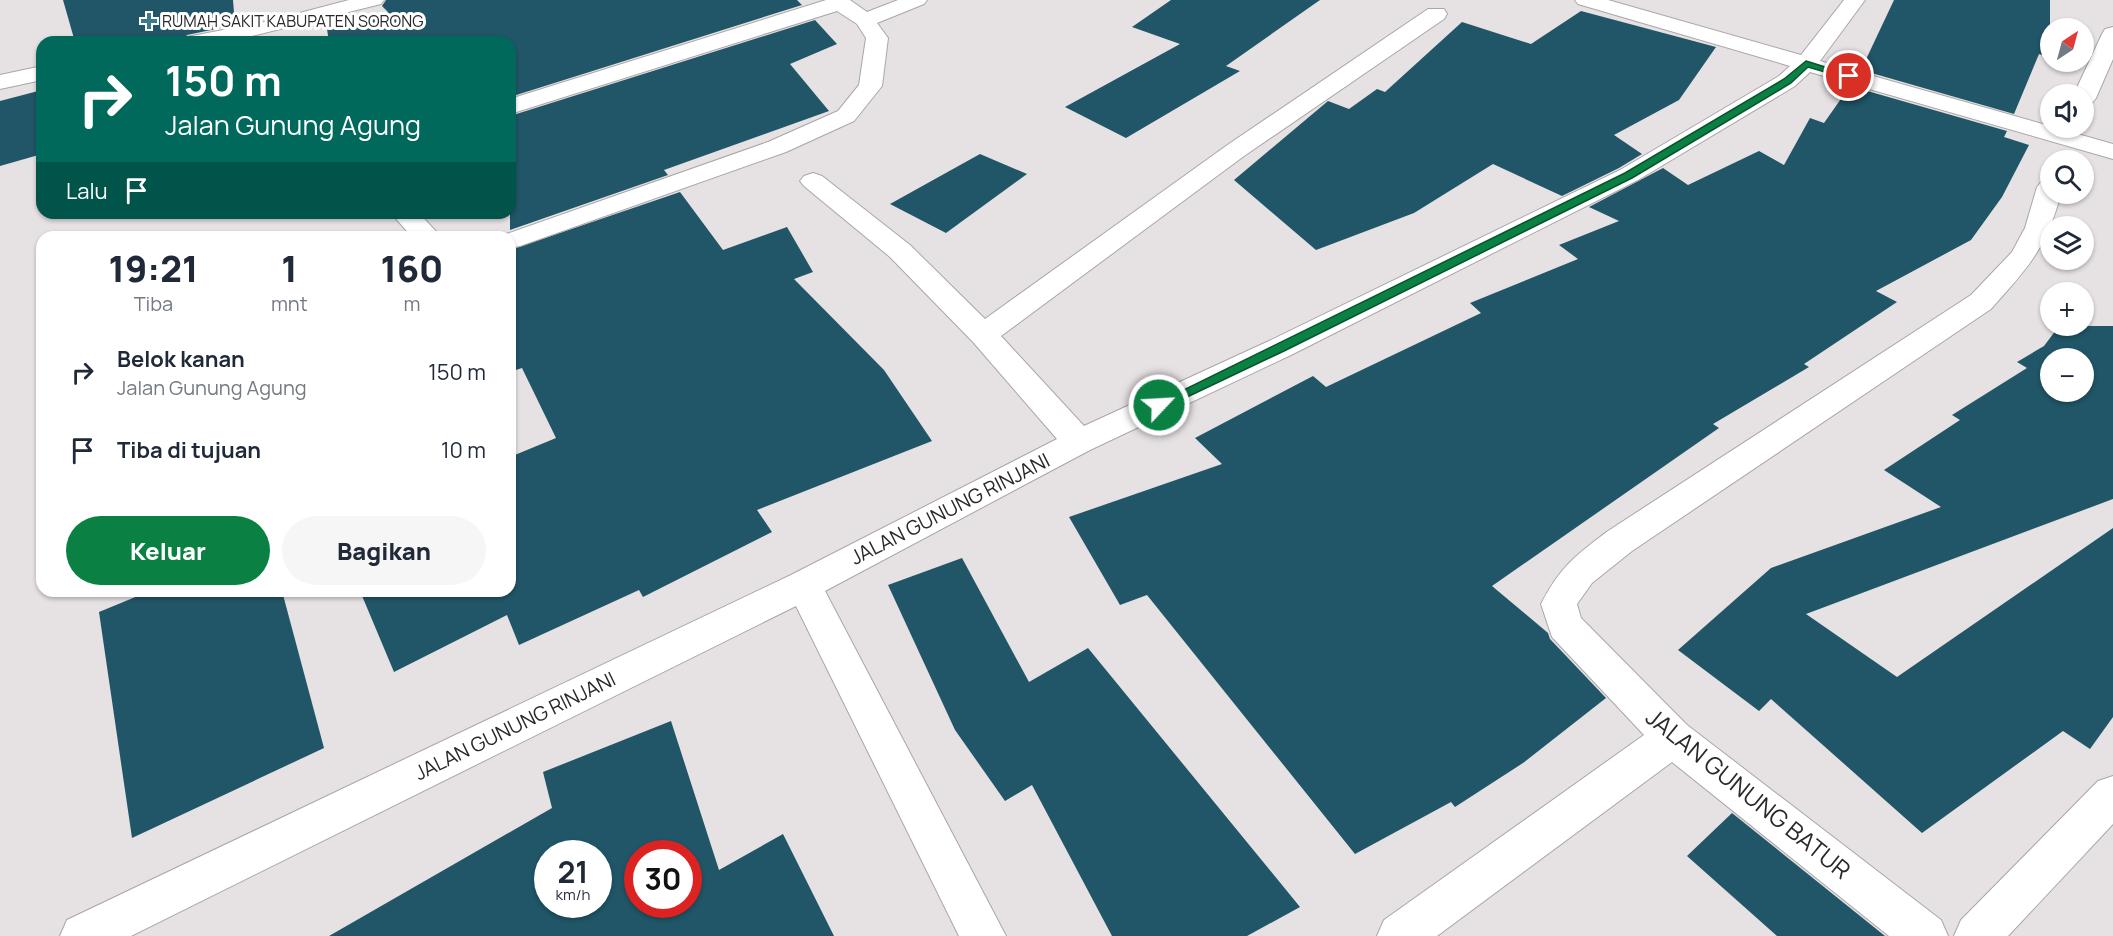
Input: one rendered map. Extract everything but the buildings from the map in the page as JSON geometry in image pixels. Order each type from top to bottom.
[{"type":"street","points":[[225,36],[270,27],[374,0]]},
{"type":"street","points":[[865,20],[917,0]]},
{"type":"street","points":[[1585,0],[2064,142],[2113,152]]},
{"type":"street","name":"JALAN GUNUNG RINJANI","points":[[83,936],[804,585],[1079,442],[1280,348],[1629,175],[1787,81],[1806,64],[1855,0]]},
{"type":"street","points":[[516,105],[838,2],[865,20],[877,38],[875,69],[870,86],[858,104],[846,116],[777,147],[516,238]]},
{"type":"street","points":[[983,335],[1235,151],[1436,14]]},
{"type":"street","points":[[2090,84],[2113,34]]},
{"type":"street","points":[[0,82],[36,74]]},
{"type":"street","points":[[813,181],[900,251],[983,335],[1079,442]]},
{"type":"street","name":"JALAN GUNUNG BATUR","points":[[1925,936],[1673,738],[1579,644],[1565,626],[1559,604],[1579,573],[1620,541],[1981,302],[2023,256],[2038,228],[2045,204]]},
{"type":"street","points":[[410,219],[421,231]]},
{"type":"street","points":[[804,585],[983,936]]},
{"type":"street","points":[[1400,936],[1673,738]]},
{"type":"street","points":[[1977,936],[2113,795]]},
{"type":"place","name":"RUMAH SAKIT KABUPATEN SORONG","points":[[149,21]]},
{"type":"route","points":[[1159,405],[1280,348],[1629,175],[1787,81],[1806,64],[1849,76]]}]
